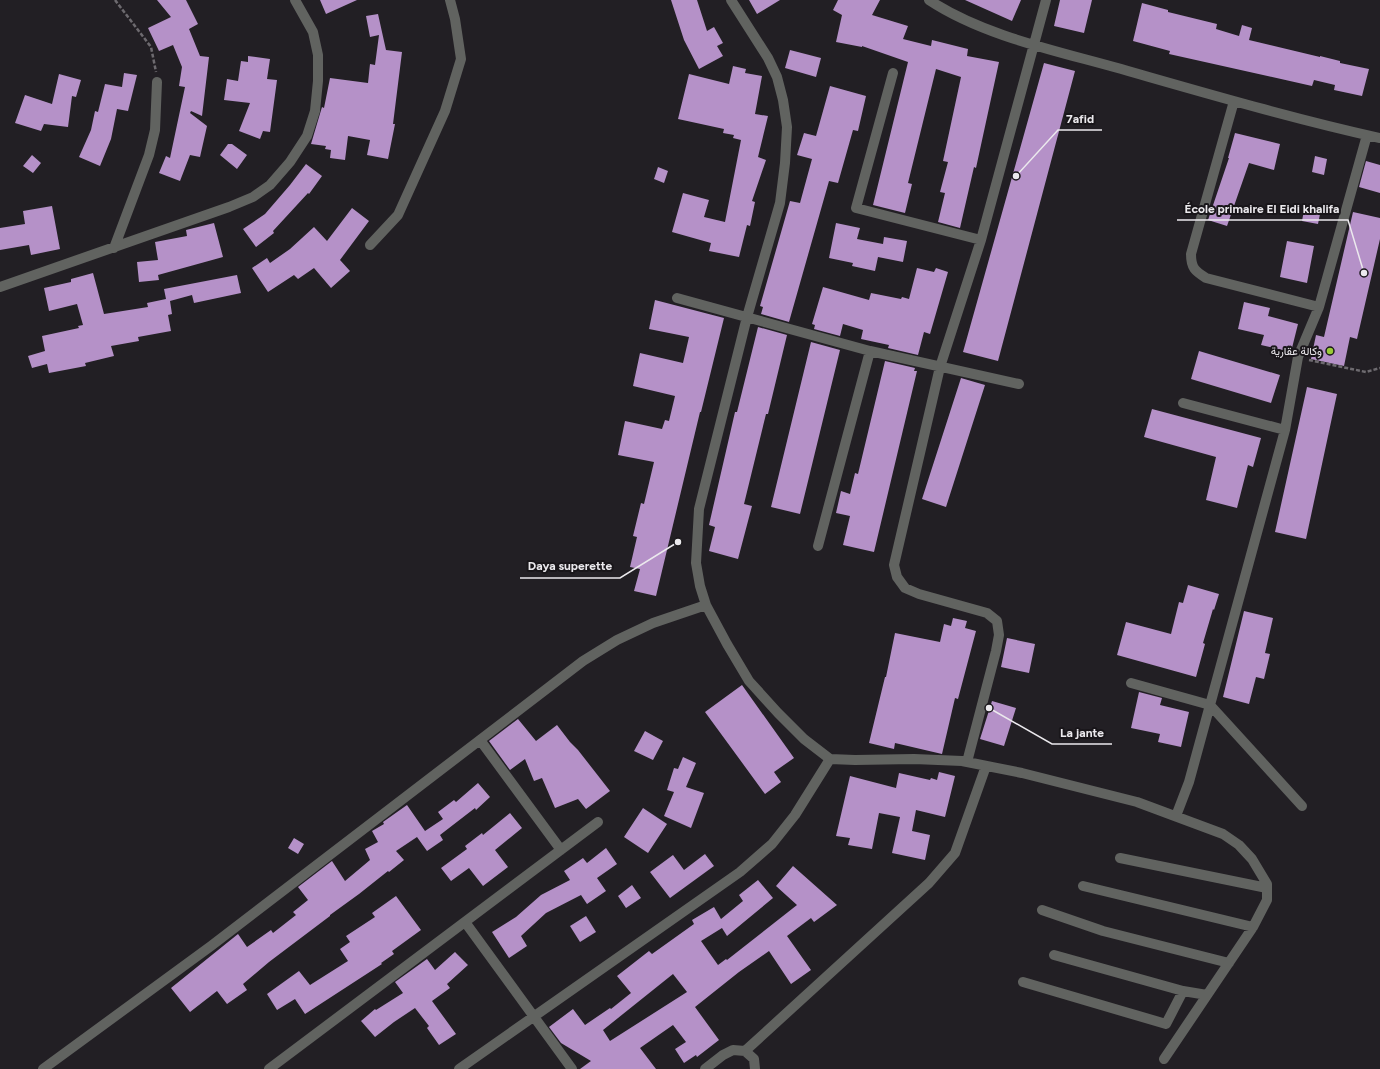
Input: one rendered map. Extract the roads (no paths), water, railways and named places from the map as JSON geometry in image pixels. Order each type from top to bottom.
[{"type":"street","points":[[0,287],[114,248],[253,197],[270,185],[290,162],[307,136],[315,111],[318,81],[318,55],[313,32],[295,0]]},
{"type":"street","points":[[370,245],[398,215],[445,111],[461,59],[455,19],[450,0]]},
{"type":"street","points":[[731,0],[768,58],[777,77],[783,100],[787,127],[785,163],[780,202],[747,317],[699,509],[696,563],[700,586],[706,605],[749,681],[799,734],[830,759],[914,759],[967,762],[1022,773],[1137,802],[1223,834],[1239,845],[1252,859],[1267,884],[1267,900],[1253,927],[1164,1059]]},
{"type":"street","points":[[929,0],[943,9],[981,26],[1034,44],[1234,102],[1380,138]]},
{"type":"street","points":[[967,762],[996,651],[999,635],[997,621],[987,613],[919,594],[905,588],[897,577],[894,565],[940,367],[980,240],[1046,0]]},
{"type":"street","points":[[893,73],[856,208],[980,240]]},
{"type":"street","points":[[114,248],[149,155],[155,130],[157,82]]},
{"type":"street","points":[[1234,102],[1191,254],[1191,264],[1197,272],[1206,278],[1319,307]]},
{"type":"street","points":[[1176,816],[1189,782],[1285,430],[1298,357],[1319,307],[1367,135]]},
{"type":"street","points":[[677,298],[870,351],[1020,384]]},
{"type":"street","points":[[818,546],[870,351]]},
{"type":"street","points":[[1183,403],[1285,430]]},
{"type":"street","points":[[43,1069],[211,946],[582,661],[617,640],[653,623],[706,605]]},
{"type":"street","points":[[1131,683],[1210,705],[1302,806]]},
{"type":"street","points":[[480,740],[561,850]]},
{"type":"street","points":[[459,1069],[534,1018],[740,872],[772,844],[795,815],[830,759]]},
{"type":"street","points":[[745,1051],[929,883],[955,853],[986,766]]},
{"type":"street","points":[[270,1069],[598,822]]},
{"type":"street","points":[[1120,858],[1267,888]]},
{"type":"street","points":[[1083,886],[1253,927]]},
{"type":"street","points":[[1042,910],[1103,931],[1229,963]]},
{"type":"street","points":[[465,922],[572,1069]]},
{"type":"street","points":[[1054,954],[1183,991],[1207,995]]},
{"type":"street","points":[[1023,982],[1166,1024],[1183,991]]},
{"type":"street","points":[[705,1069],[723,1055],[733,1050],[745,1051],[754,1059],[755,1069]]},
{"type":"place","name":"7afid","points":[[1016,176]]},
{"type":"place","name":"École primaire El Eidi khalifa","points":[[1364,273]]},
{"type":"place","name":"وكالة عقارية","points":[[1330,351]]},
{"type":"place","name":"Daya superette","points":[[678,542]]},
{"type":"place","name":"La jante","points":[[989,708]]}]
